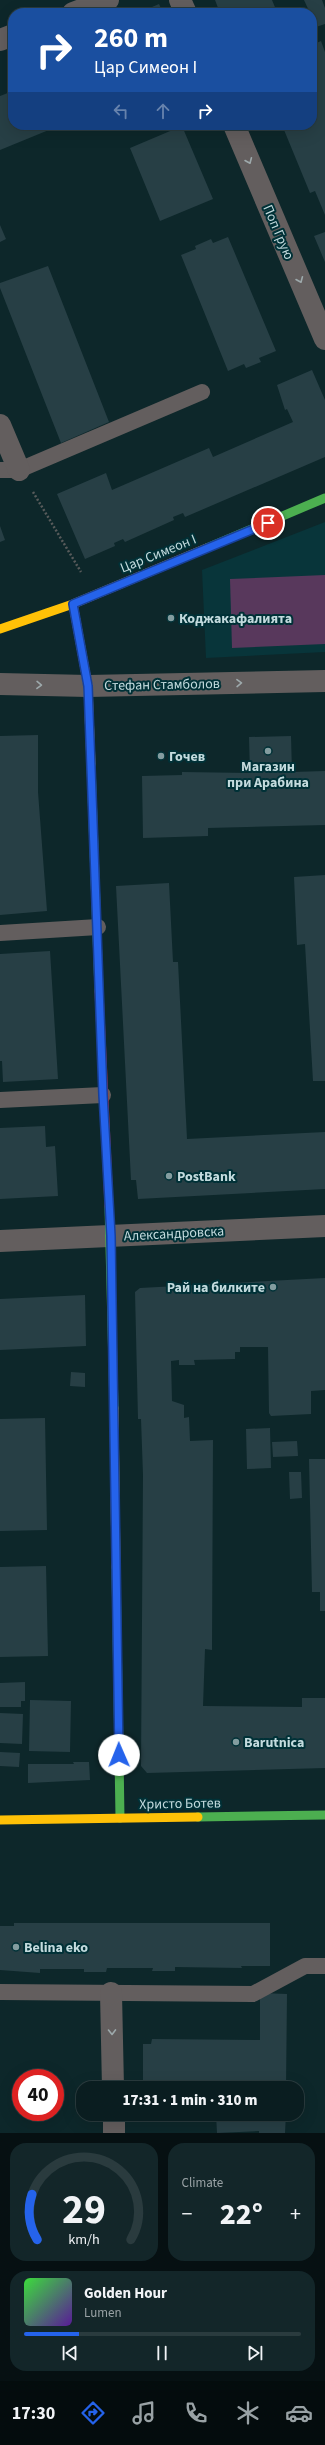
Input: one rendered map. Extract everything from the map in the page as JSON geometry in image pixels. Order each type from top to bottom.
[{"type":"street","points":[[86,8],[108,0]]},
{"type":"street","name":"Поп Грую","points":[[236,130],[323,327]]},
{"type":"street","points":[[0,424],[9,470]]},
{"type":"street","name":"Цар Симеон I","points":[[0,629],[73,604],[182,560],[325,498]]},
{"type":"street","points":[[73,604],[88,686],[103,1095],[111,1236],[120,1818]]},
{"type":"street","name":"Стефан Стамболов","points":[[0,684],[88,686],[325,681]]},
{"type":"street","name":"Александровска","points":[[0,1241],[325,1226]]},
{"type":"street","name":"Христо Ботев","points":[[0,1812],[36,1820]]},
{"type":"street","name":"Христо Ботев","points":[[0,1820],[325,1814]]},
{"type":"street","points":[[111,1993],[113,2081]]},
{"type":"street","points":[[114,2121],[114,2133]]},
{"type":"lane","points":[[9,470],[202,392]]},
{"type":"lane","points":[[0,933],[98,928]]},
{"type":"lane","points":[[0,1100],[103,1095]]},
{"type":"lane","points":[[0,1992],[253,1994],[305,1966],[325,1966]]},
{"type":"path","points":[[9,470],[95,594]]},
{"type":"shaded area","points":[[325,522],[325,652],[206,658],[202,570]]},
{"type":"shaded area","points":[[325,575],[325,644],[232,648],[230,579]]},
{"type":"building","points":[[215,0],[272,0],[275,8],[218,8]]},
{"type":"building","points":[[304,0],[322,0],[325,8],[325,24],[317,27],[317,8],[308,8]]},
{"type":"building","points":[[159,4],[161,8],[150,8]]},
{"type":"building","points":[[321,41],[325,52],[325,215],[315,191],[310,193],[284,130],[317,130],[317,43]]},
{"type":"building","points":[[8,93],[8,130],[49,130],[0,150],[0,96]]},
{"type":"building","points":[[173,130],[184,130],[213,199],[160,221],[130,148]]},
{"type":"building","points":[[0,225],[6,239],[0,242]]},
{"type":"building","points":[[325,232],[325,262],[314,236]]},
{"type":"building","points":[[228,237],[276,351],[259,358],[261,362],[246,368],[244,364],[228,371],[181,255],[196,249],[195,246],[211,239],[213,243]]},
{"type":"building","points":[[48,266],[109,422],[61,443],[0,288],[0,283]]},
{"type":"building","points":[[312,370],[325,400],[325,457],[185,517],[183,513],[173,517],[174,520],[125,542],[123,539],[114,543],[115,546],[85,559],[57,494],[106,473],[112,490],[209,448],[213,457],[293,422],[287,409],[285,410],[277,385]]},
{"type":"building","points":[[0,526],[5,540],[0,542]]},
{"type":"building","points":[[38,735],[38,792],[47,911],[0,915],[0,736]]},
{"type":"building","points":[[291,736],[292,772],[325,771],[325,825],[208,828],[208,836],[143,838],[142,776],[182,775],[182,772],[250,773],[249,737]]},
{"type":"building","points":[[325,875],[325,1081],[313,1081],[305,944],[297,945],[294,877]]},
{"type":"building","points":[[169,883],[173,962],[178,962],[187,1139],[325,1132],[325,1189],[138,1199],[136,1180],[131,1180],[116,886]]},
{"type":"building","points":[[50,951],[58,1079],[3,1082],[2,1061],[0,1061],[0,954]]},
{"type":"building","points":[[45,1126],[46,1147],[55,1146],[58,1196],[0,1199],[0,1128]]},
{"type":"building","points":[[325,1278],[325,1390],[311,1391],[311,1414],[271,1416],[269,1413],[268,1347],[240,1347],[240,1352],[235,1352],[235,1359],[194,1360],[195,1365],[179,1365],[179,1360],[171,1361],[172,1401],[184,1405],[184,1418],[189,1417],[190,1441],[213,1440],[212,1650],[205,1649],[203,1706],[302,1707],[302,1698],[325,1698],[325,1768],[147,1773],[141,1766],[143,1475],[141,1419],[138,1419],[135,1292],[140,1288]]},
{"type":"building","points":[[85,1295],[86,1346],[0,1350],[0,1299]]},
{"type":"building","points":[[71,1372],[85,1373],[85,1387],[70,1386]]},
{"type":"building","points":[[45,1418],[47,1530],[0,1531],[0,1419]]},
{"type":"building","points":[[270,1428],[271,1468],[247,1469],[246,1429]]},
{"type":"building","points":[[297,1441],[298,1456],[273,1457],[272,1442]]},
{"type":"building","points":[[309,1459],[325,1459],[325,1611],[320,1611],[320,1592],[312,1592]]},
{"type":"building","points":[[289,1472],[301,1472],[302,1498],[290,1499]]},
{"type":"building","points":[[46,1566],[48,1656],[0,1657],[0,1567]]},
{"type":"building","points":[[25,1682],[25,1701],[21,1701],[21,1707],[0,1707],[0,1683]]},
{"type":"building","points":[[30,1700],[71,1701],[70,1752],[29,1751]]},
{"type":"building","points":[[0,1713],[23,1714],[22,1744],[0,1743]]},
{"type":"building","points":[[0,1752],[20,1753],[19,1767],[0,1766]]},
{"type":"building","points":[[73,1762],[89,1762],[90,1780],[28,1783],[28,1764],[74,1764]]},
{"type":"building","points":[[14,1923],[270,1923],[270,1966],[241,1966],[242,1968],[175,1967],[175,1971],[152,1971],[153,1968],[107,1968],[106,1972],[84,1972],[84,1969],[40,1969],[40,1973],[0,1970],[0,1926],[14,1926]]},
{"type":"building","points":[[260,1993],[287,1994],[286,2081],[143,2081],[143,2044],[151,2044],[152,2039],[260,2040]]},
{"type":"building","points":[[216,2121],[286,2121],[285,2133],[259,2133],[259,2131],[217,2133]]},
{"type":"traffic: fast","points":[[207,548],[325,498]]},
{"type":"traffic: fast","points":[[91,764],[99,991]]},
{"type":"traffic: fast","points":[[109,1206],[114,1408]]},
{"type":"traffic: fast","points":[[116,1567],[120,1818]]},
{"type":"traffic: fast","points":[[198,1817],[325,1815]]},
{"type":"traffic: slow","points":[[0,629],[73,604],[207,548]]},
{"type":"traffic: slow","points":[[73,604],[88,686],[91,764]]},
{"type":"traffic: slow","points":[[114,1408],[116,1567]]},
{"type":"traffic: slow","points":[[0,1820],[198,1817]]},
{"type":"traffic: jam","points":[[99,991],[109,1206]]},
{"type":"place","name":"Коджакафалията","points":[[171,618]]},
{"type":"place","name":"Магазин при Арабина","points":[[268,751]]},
{"type":"place","name":"Гочев","points":[[161,756]]},
{"type":"place","name":"PostBank","points":[[169,1176]]},
{"type":"place","name":"Рай на билките","points":[[273,1287]]},
{"type":"place","name":"Barutnica","points":[[236,1742]]},
{"type":"place","name":"Belina eko","points":[[16,1947]]},
{"type":"route","points":[[119,1755],[111,1236],[103,1095],[88,686],[73,604],[268,523]]}]
